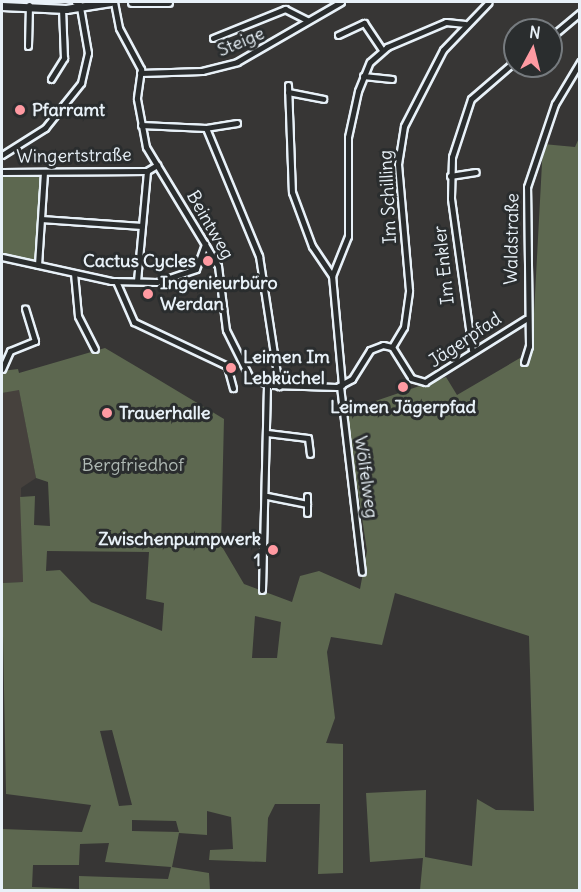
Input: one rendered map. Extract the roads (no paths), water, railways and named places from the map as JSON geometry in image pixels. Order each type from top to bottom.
[{"type":"street","points":[[2,6],[29,5],[62,9],[78,3],[110,2]]},
{"type":"street","name":"Beintweg","points":[[114,2],[119,28],[140,73],[141,125],[157,165],[220,272],[223,322],[240,366],[267,384],[341,386]]},
{"type":"street","points":[[132,2],[168,2]]},
{"type":"street","name":"Steige","points":[[140,73],[228,66],[274,45],[307,20],[341,2]]},
{"type":"street","name":"Im Schilling","points":[[392,347],[404,327],[409,290],[398,164],[402,135],[420,86],[465,24],[489,2]]},
{"type":"street","points":[[2,155],[45,128],[81,85],[88,52],[78,3]]},
{"type":"street","points":[[28,46],[29,5]]},
{"type":"street","points":[[51,79],[64,58],[62,9]]},
{"type":"street","points":[[213,38],[285,9],[307,20]]},
{"type":"street","points":[[563,27],[579,13]]},
{"type":"street","points":[[338,35],[364,23],[382,50]]},
{"type":"street","points":[[332,276],[348,236],[348,137],[363,76],[382,50],[437,24],[465,24]]},
{"type":"street","name":"Waldstraße","points":[[526,319],[528,183],[555,104],[579,62]]},
{"type":"street","name":"Im Enkler","points":[[472,350],[450,177],[467,106],[484,83],[503,70]]},
{"type":"street","points":[[363,76],[392,79]]},
{"type":"street","points":[[323,99],[288,88],[292,192],[312,246],[332,276]]},
{"type":"street","points":[[141,125],[206,128],[237,123]]},
{"type":"street","points":[[206,128],[259,256],[279,386]]},
{"type":"street","points":[[137,281],[147,171],[157,165]]},
{"type":"street","name":"Wingertstraße","points":[[2,172],[147,171]]},
{"type":"street","points":[[38,265],[44,173]]},
{"type":"street","points":[[450,177],[476,176]]},
{"type":"street","points":[[41,219],[142,226]]},
{"type":"street","points":[[2,257],[116,282],[161,281],[194,270],[205,244]]},
{"type":"street","points":[[74,273],[78,316],[95,349]]},
{"type":"street","name":"Wölfelweg","points":[[332,276],[341,386],[362,572]]},
{"type":"street","points":[[116,282],[134,322],[227,366],[233,388]]},
{"type":"street","points":[[2,369],[10,351],[35,341],[25,308]]},
{"type":"street","name":"Jägerpfad","points":[[392,347],[408,376],[422,382],[440,376],[472,350],[526,319],[530,346],[524,362]]},
{"type":"street","points":[[341,386],[373,348],[392,347]]},
{"type":"street","points":[[262,590],[267,496],[267,384]]},
{"type":"street","points":[[267,433],[308,436],[310,454]]},
{"type":"street","points":[[267,496],[307,504]]},
{"type":"street","points":[[307,496],[307,513]]},
{"type":"place","name":"Pfarramt","points":[[20,110]]},
{"type":"place","name":"Cactus Cycles","points":[[208,261]]},
{"type":"place","name":"Ingenieurbüro Werdan","points":[[148,294]]},
{"type":"place","name":"Leimen Im Lebküchel","points":[[231,368]]},
{"type":"place","name":"Leimen Jägerpfad","points":[[403,387]]},
{"type":"place","name":"Trauerhalle","points":[[107,413]]},
{"type":"place","name":"Zwischenpumpwerk 1","points":[[273,550]]},
{"type":"park label","name":"Bergfriedhof","points":[[133,465]]}]
